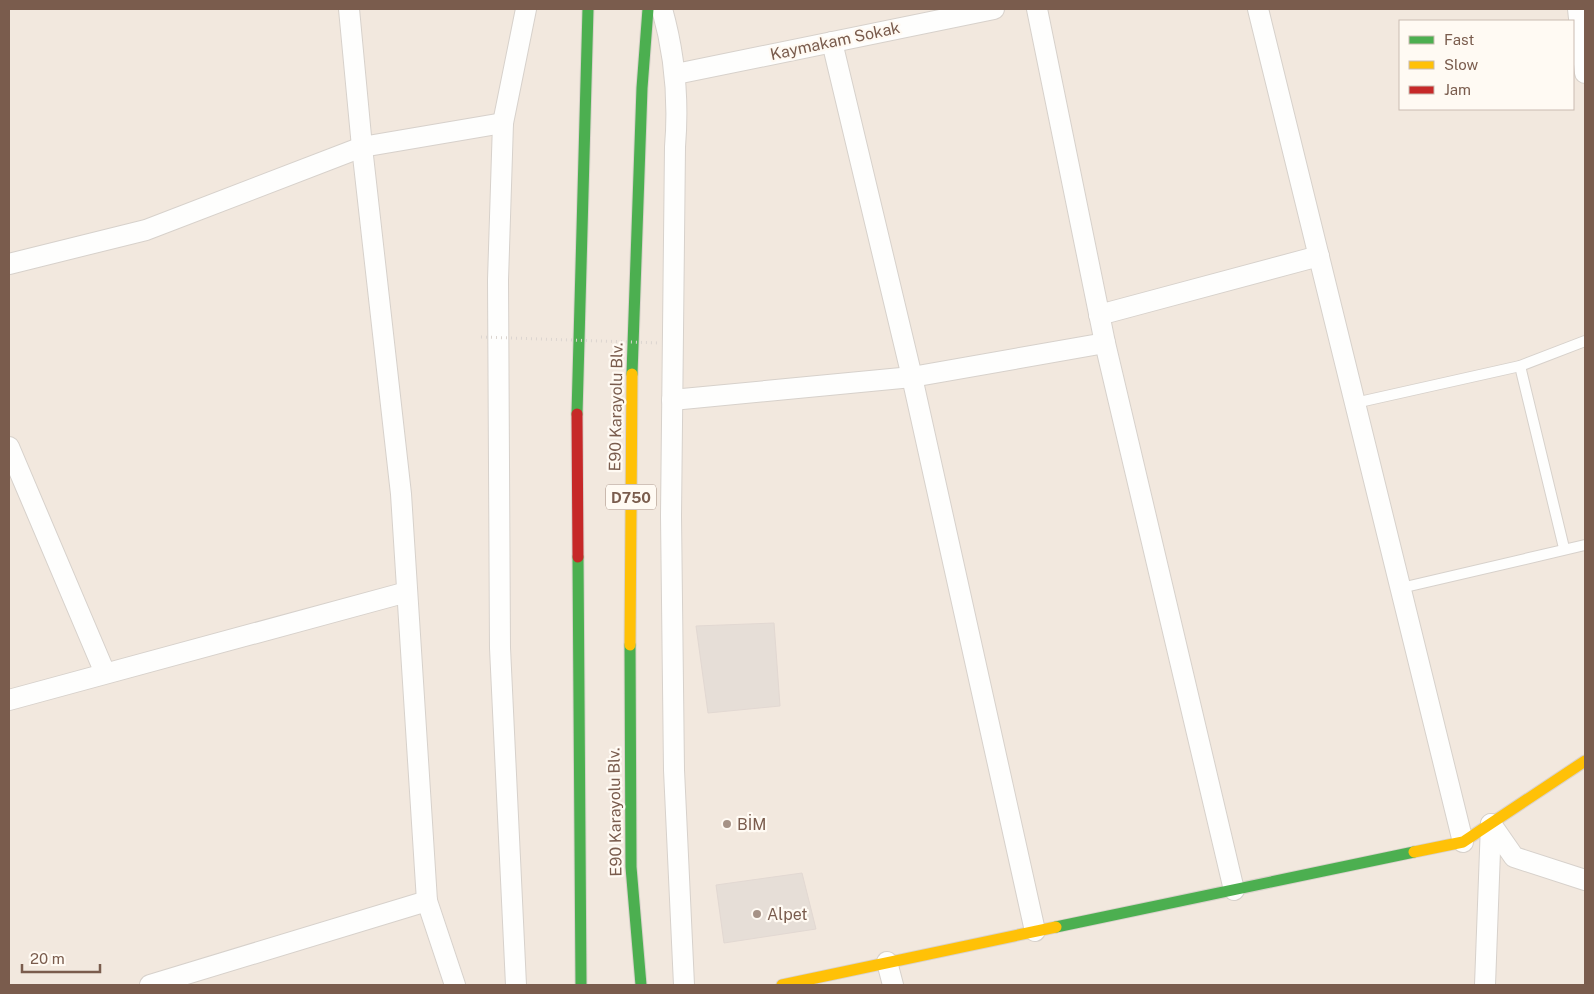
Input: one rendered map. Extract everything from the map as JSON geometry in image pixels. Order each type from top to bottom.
[{"type":"main road","points":[[581,985],[577,428],[588,9]]},
{"type":"main road","name":"E90 Karayolu Blv.","points":[[642,985],[631,867],[630,431],[642,88],[648,9]]},
{"type":"main road","points":[[782,985],[1463,842],[1585,761]]},
{"type":"street","points":[[349,9],[362,147],[401,494],[427,901],[455,985]]},
{"type":"street","points":[[516,985],[500,648],[498,280],[503,123],[526,9]]},
{"type":"street","points":[[662,9],[670,37],[676,74],[677,120],[675,147],[672,400],[674,770],[684,985]]},
{"type":"street","name":"Kaymakam Sokak","points":[[676,74],[994,9]]},
{"type":"street","points":[[1037,9],[1104,343],[1234,890]]},
{"type":"street","points":[[1258,9],[1463,842]]},
{"type":"street","points":[[1578,9],[1585,73]]},
{"type":"street","points":[[832,42],[912,377],[1035,932]]},
{"type":"street","points":[[9,264],[146,230],[362,147],[503,123]]},
{"type":"street","points":[[1099,315],[1319,256]]},
{"type":"street","points":[[672,400],[912,377],[1104,343]]},
{"type":"street","points":[[9,447],[105,674]]},
{"type":"street","points":[[9,700],[407,592]]},
{"type":"street","points":[[1491,824],[1514,857],[1585,880]]},
{"type":"street","points":[[1485,985],[1491,824]]},
{"type":"street","points":[[150,985],[427,901]]},
{"type":"street","points":[[887,962],[893,985]]},
{"type":"lane","points":[[1355,403],[1520,366],[1585,341]]},
{"type":"lane","points":[[1520,366],[1564,548]]},
{"type":"lane","points":[[1401,588],[1564,548],[1585,545]]},
{"type":"path","points":[[481,337],[660,343]]},
{"type":"shaded area","points":[[9,9],[1585,9],[1585,985],[9,985]]},
{"type":"building","points":[[774,623],[780,706],[708,713],[696,626]]},
{"type":"building","points":[[802,873],[816,929],[724,943],[716,885]]},
{"type":"traffic: fast","points":[[577,414],[588,9]]},
{"type":"traffic: fast","points":[[632,374],[642,88],[648,9]]},
{"type":"traffic: fast","points":[[578,557],[581,985]]},
{"type":"traffic: fast","points":[[630,645],[631,867],[641,985]]},
{"type":"traffic: fast","points":[[1056,927],[1414,852]]},
{"type":"traffic: slow","points":[[630,645],[632,374]]},
{"type":"traffic: slow","points":[[1414,852],[1463,842],[1585,761]]},
{"type":"traffic: slow","points":[[782,985],[1056,927]]},
{"type":"traffic: jam","points":[[577,414],[578,557]]},
{"type":"place","name":"BİM","points":[[727,824]]},
{"type":"place","name":"Alpet","points":[[757,914]]}]
